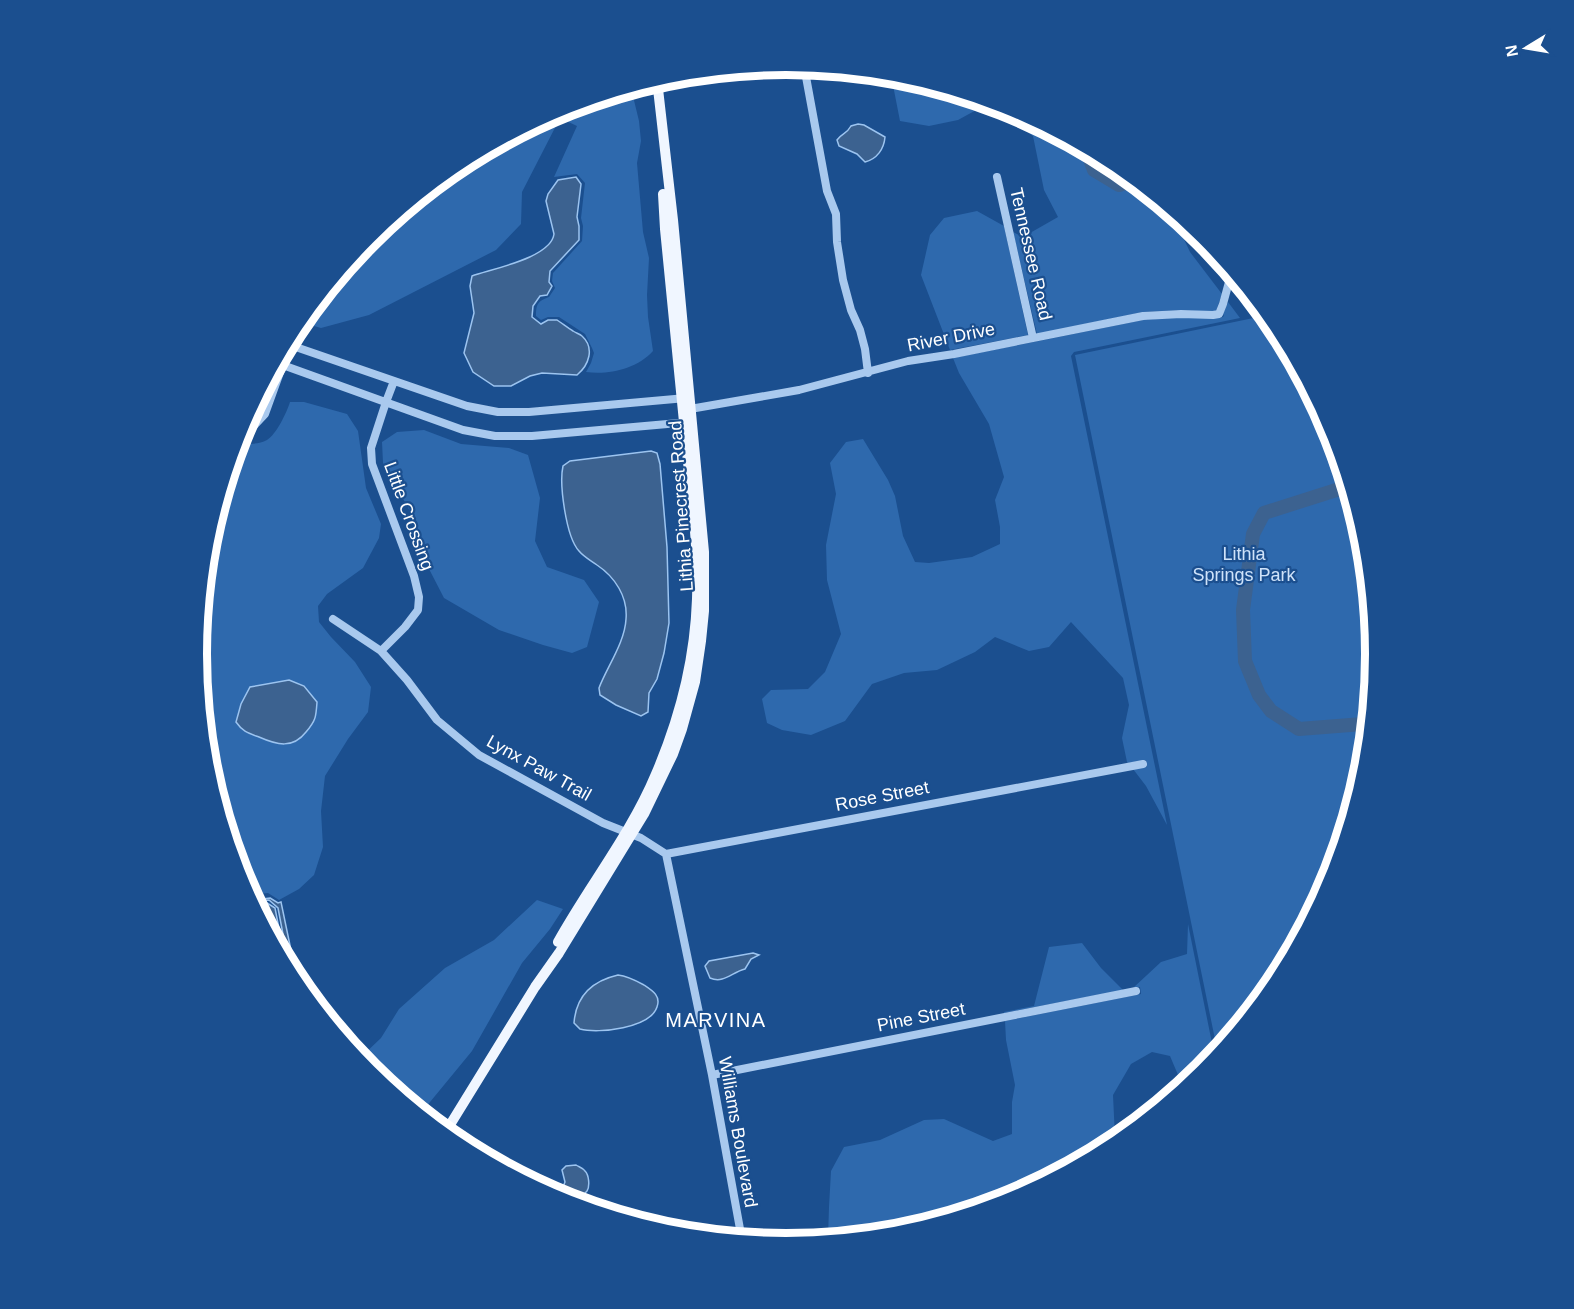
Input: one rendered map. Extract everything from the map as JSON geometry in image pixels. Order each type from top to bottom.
[{"type":"main road","name":"Lithia Pinecrest Road","points":[[450,1125],[535,987],[559,953],[664,775],[682,729],[694,685],[701,641],[705,567],[688,422],[673,221],[658,90]]},
{"type":"street","points":[[806,75],[827,189],[836,214],[837,242],[843,280],[851,310],[860,330],[868,373]]},
{"type":"street","name":"Tennessee Road","points":[[997,177],[1033,338]]},
{"type":"street","name":"River Drive","points":[[296,347],[467,406],[498,412],[529,412],[687,401],[800,390],[908,361],[1143,316],[1219,314],[1230,280]]},
{"type":"street","points":[[285,366],[463,430],[495,436],[532,436],[688,422]]},
{"type":"street","name":"Little Crossing","points":[[381,651],[405,627],[417,610],[419,597],[414,576],[372,464],[370,448],[394,381]]},
{"type":"street","points":[[256,424],[266,414],[274,385]]},
{"type":"street","name":"Lynx Paw Trail","points":[[333,619],[381,651],[407,680],[437,720],[479,755],[603,823],[629,833]]},
{"type":"street","name":"Rose Street","points":[[666,854],[1143,764]]},
{"type":"street","points":[[629,833],[666,854]]},
{"type":"street","name":"Williams Boulevard","points":[[666,854],[712,1075],[741,1232]]},
{"type":"street","name":"Pine Street","points":[[712,1075],[1136,991]]},
{"type":"green space","points":[[893,85],[979,108],[958,120],[929,126],[900,121]]},
{"type":"green space","points":[[633,96],[641,141],[637,163],[643,232],[649,258],[647,295],[653,351],[631,366],[604,373],[586,372],[594,353],[585,334],[559,317],[548,317],[541,320],[536,316],[538,304],[549,297],[555,288],[552,281],[553,273],[582,241],[581,218],[585,183],[577,174],[554,177],[577,126],[564,120]]},
{"type":"green space","points":[[1013,121],[1077,153],[1109,173],[1140,195],[1179,228],[1190,252],[1222,294],[1216,311],[1143,312],[1037,334],[1013,232],[1023,237],[1058,217],[1044,190],[1033,136]]},
{"type":"green space","points":[[558,122],[522,192],[521,224],[496,250],[369,315],[321,328],[311,325],[327,302],[351,272],[405,219],[465,173],[497,153]]},
{"type":"green space","points":[[977,211],[1004,226],[1028,335],[950,350],[921,275],[930,235],[944,218]]},
{"type":"green space","points":[[1228,302],[1240,318],[1074,352],[1071,356],[1167,825],[1146,786],[1133,769],[1147,767],[1146,760],[1127,762],[1122,738],[1129,705],[1123,678],[1071,622],[1049,647],[1029,651],[995,637],[975,652],[937,670],[904,673],[872,684],[845,721],[811,735],[782,730],[767,723],[762,699],[771,690],[808,689],[825,672],[841,634],[827,580],[826,545],[836,494],[830,463],[846,442],[863,439],[888,480],[895,496],[903,536],[915,562],[929,563],[972,557],[1000,544],[1000,527],[995,500],[1004,477],[989,424],[959,373],[953,358],[1143,320],[1181,317],[1221,318],[1224,316]]},
{"type":"green space","name":"Lithia Springs Park","points":[[1258,317],[1307,398],[1336,468],[1355,541],[1362,579],[1365,617],[1365,692],[1362,730],[1347,804],[1336,841],[1307,911],[1269,976],[1216,1044],[1075,355]]},
{"type":"green space","points":[[290,402],[304,402],[347,414],[358,431],[366,488],[381,524],[379,538],[363,568],[327,594],[318,606],[319,622],[355,662],[371,687],[368,712],[325,776],[321,811],[323,847],[314,875],[299,889],[279,900],[268,893],[260,894],[238,841],[227,804],[212,730],[207,654],[212,579],[227,505],[238,468],[248,443],[267,440],[284,417]],"holes":[[[316,718],[296,742],[285,744],[267,741]]]},
{"type":"green space","points":[[424,430],[461,444],[509,448],[528,455],[540,498],[535,541],[547,567],[584,580],[599,602],[587,647],[572,653],[499,630],[444,598],[428,567],[415,520],[383,463],[382,442],[397,432]]},
{"type":"green space","points":[[537,900],[563,909],[522,963],[472,1051],[426,1107],[366,1052],[381,1038],[399,1009],[445,968],[494,940]]},
{"type":"green space","points":[[1188,924],[1213,1048],[1180,1080],[1170,1056],[1152,1052],[1131,1064],[1113,1095],[1115,1132],[1043,1174],[973,1203],[900,1223],[828,1233],[831,1171],[844,1147],[880,1140],[924,1120],[944,1119],[993,1141],[1012,1134],[1012,1102],[1015,1085],[1006,1040],[1005,1021],[1141,994],[1140,987],[1133,988],[1161,962],[1187,954]]},
{"type":"green space","points":[[1082,943],[1101,968],[1123,990],[1004,1013],[1034,1006],[1049,947]]},
{"type":"shaded area","points":[[858,124],[885,137],[879,153],[873,159],[865,162],[857,154],[839,146],[837,140],[851,126]]},
{"type":"shaded area","points":[[576,177],[581,184],[577,217],[579,240],[550,271],[549,282],[552,286],[547,295],[540,296],[533,306],[532,317],[541,324],[548,320],[557,320],[581,335],[588,346],[589,356],[585,366],[577,375],[542,373],[530,376],[511,386],[494,386],[473,372],[464,353],[474,313],[470,286],[472,276],[506,266],[543,250],[554,234],[546,201],[548,194],[558,180]]},
{"type":"shaded area","points":[[651,451],[657,453],[660,464],[667,547],[669,623],[657,679],[649,693],[648,712],[641,716],[600,695],[599,688],[625,628],[625,603],[619,588],[609,575],[583,555],[574,544],[567,523],[562,474],[563,466],[570,461]]},
{"type":"shaded area","points":[[289,680],[304,686],[317,702],[314,721],[301,737],[284,744],[266,740],[241,728],[236,722],[241,704],[250,687]]},
{"type":"shaded area","points":[[270,898],[278,903],[281,902],[292,955],[285,944],[278,908],[269,900],[262,899]]},
{"type":"shaded area","points":[[264,903],[275,908],[280,935],[267,911]]},
{"type":"shaded area","points":[[753,953],[759,955],[751,959],[745,969],[724,979],[710,978],[705,966],[709,961]]},
{"type":"shaded area","points":[[618,975],[628,977],[647,987],[658,1000],[657,1007],[645,1020],[635,1025],[599,1031],[580,1029],[574,1023],[575,1013],[582,998],[600,981]]},
{"type":"shaded area","points":[[576,1165],[586,1173],[589,1184],[583,1196],[562,1189],[565,1182],[562,1170],[566,1166]]},
{"type":"waterway","points":[[1091,162],[1094,170],[1119,185],[1124,183]]},
{"type":"waterway","points":[[1342,488],[1264,513],[1253,534],[1243,610],[1245,661],[1259,695],[1271,711],[1299,729],[1362,724]]},
{"type":"district","name":"MARVINA","points":[[716,1020]]}]
